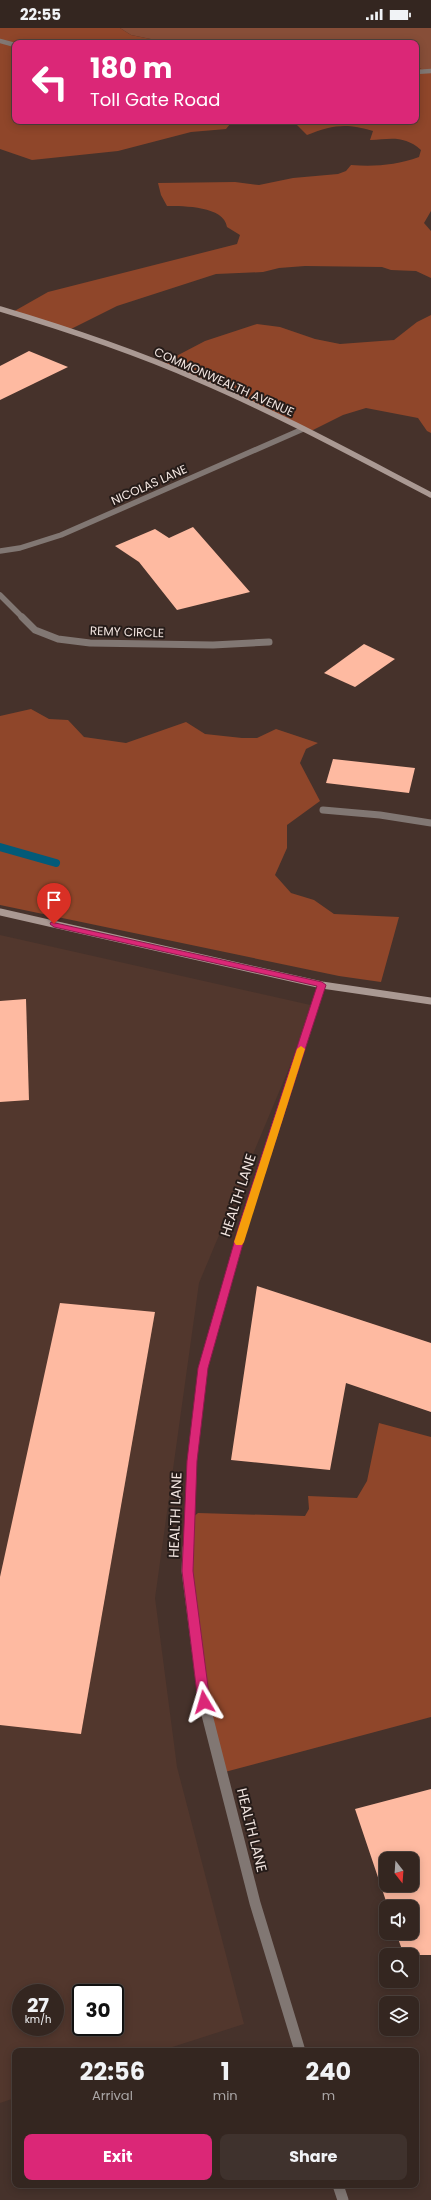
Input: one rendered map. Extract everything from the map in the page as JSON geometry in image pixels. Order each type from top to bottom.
[{"type":"street","points":[[0,41],[12,44]]},
{"type":"street","points":[[419,72],[431,71]]},
{"type":"street","name":"COMMONWEALTH AVENUE","points":[[0,309],[63,328],[150,359],[260,407],[431,496]]},
{"type":"street","name":"NICOLAS LANE","points":[[0,551],[20,548],[61,535],[303,429]]},
{"type":"street","name":"REMY CIRCLE","points":[[0,595],[35,630],[58,639],[90,643],[213,645],[269,642]]},
{"type":"street","points":[[322,810],[380,815],[431,823]]},
{"type":"street","points":[[0,912],[322,985],[431,1001]]},
{"type":"street","name":"HEALTH LANE","points":[[299,2048],[255,1903],[204,1702],[187,1571],[192,1461],[203,1368],[245,1222],[322,985]]},
{"type":"street","points":[[339,2188],[343,2200]]},
{"type":"shaded area","points":[[0,28],[120,28],[131,35],[155,40],[12,40],[12,124],[230,124],[226,129],[191,132],[118,151],[32,160],[0,149]]},
{"type":"shaded area","points":[[120,28],[431,28],[431,70],[425,71],[419,68],[419,40],[155,40],[131,35]]},
{"type":"shaded area","points":[[419,68],[425,71],[431,70],[431,211],[424,223],[431,231],[431,278],[416,271],[391,270],[382,267],[305,266],[279,268],[263,272],[216,274],[117,306],[69,330],[11,313],[48,292],[237,244],[240,235],[227,227],[224,220],[219,215],[211,211],[193,207],[167,206],[161,195],[158,183],[235,182],[259,185],[293,178],[338,174],[346,171],[351,165],[369,166],[402,162],[419,157],[421,150],[415,145],[403,140],[370,140],[373,131],[363,128],[347,126],[332,127],[307,135],[296,124],[419,124]]},
{"type":"shaded area","points":[[431,315],[431,433],[427,431],[418,418],[366,408],[343,415],[309,432],[163,363],[205,341],[257,324],[280,327],[315,339],[340,344],[394,340],[417,322]]},
{"type":"shaded area","points":[[31,709],[49,719],[68,720],[84,737],[126,743],[186,722],[205,734],[257,738],[276,729],[318,743],[306,749],[300,763],[320,801],[287,825],[287,848],[275,875],[291,893],[314,900],[334,914],[399,917],[381,982],[339,976],[0,905],[0,716]]},
{"type":"shaded area","points":[[0,935],[315,1006],[199,1283],[155,1598],[177,1767],[244,2024],[169,2048],[12,2048],[12,2099],[0,2103]]},
{"type":"shaded area","points":[[379,1423],[431,1437],[431,1717],[221,1773],[194,1624],[191,1562],[192,1518],[198,1513],[305,1516],[309,1509],[308,1496],[357,1498],[367,1481]]},
{"type":"building","points":[[29,351],[68,367],[0,400],[0,366]]},
{"type":"building","points":[[193,527],[250,592],[177,610],[139,562],[115,546],[155,529],[169,538]]},
{"type":"building","points":[[364,644],[395,659],[355,687],[324,673]]},
{"type":"building","points":[[333,759],[415,768],[409,793],[326,783]]},
{"type":"building","points":[[26,999],[29,1100],[0,1102],[0,1001]]},
{"type":"building","points":[[257,1286],[431,1343],[431,1412],[346,1383],[330,1470],[231,1460]]},
{"type":"building","points":[[60,1303],[155,1312],[81,1734],[0,1725],[0,1577]]},
{"type":"building","points":[[431,1789],[431,1955],[419,1955],[419,1948],[401,1948],[399,1940],[419,1940],[419,1900],[386,1900],[383,1892],[419,1892],[419,1852],[379,1852],[379,1880],[355,1809]]},
{"type":"waterway","points":[[0,847],[56,863]]},
{"type":"slow traffic","points":[[239,1242],[301,1049]]},
{"type":"route","points":[[54,924],[322,985],[245,1222],[203,1368],[192,1461],[187,1571],[204,1702]]}]
